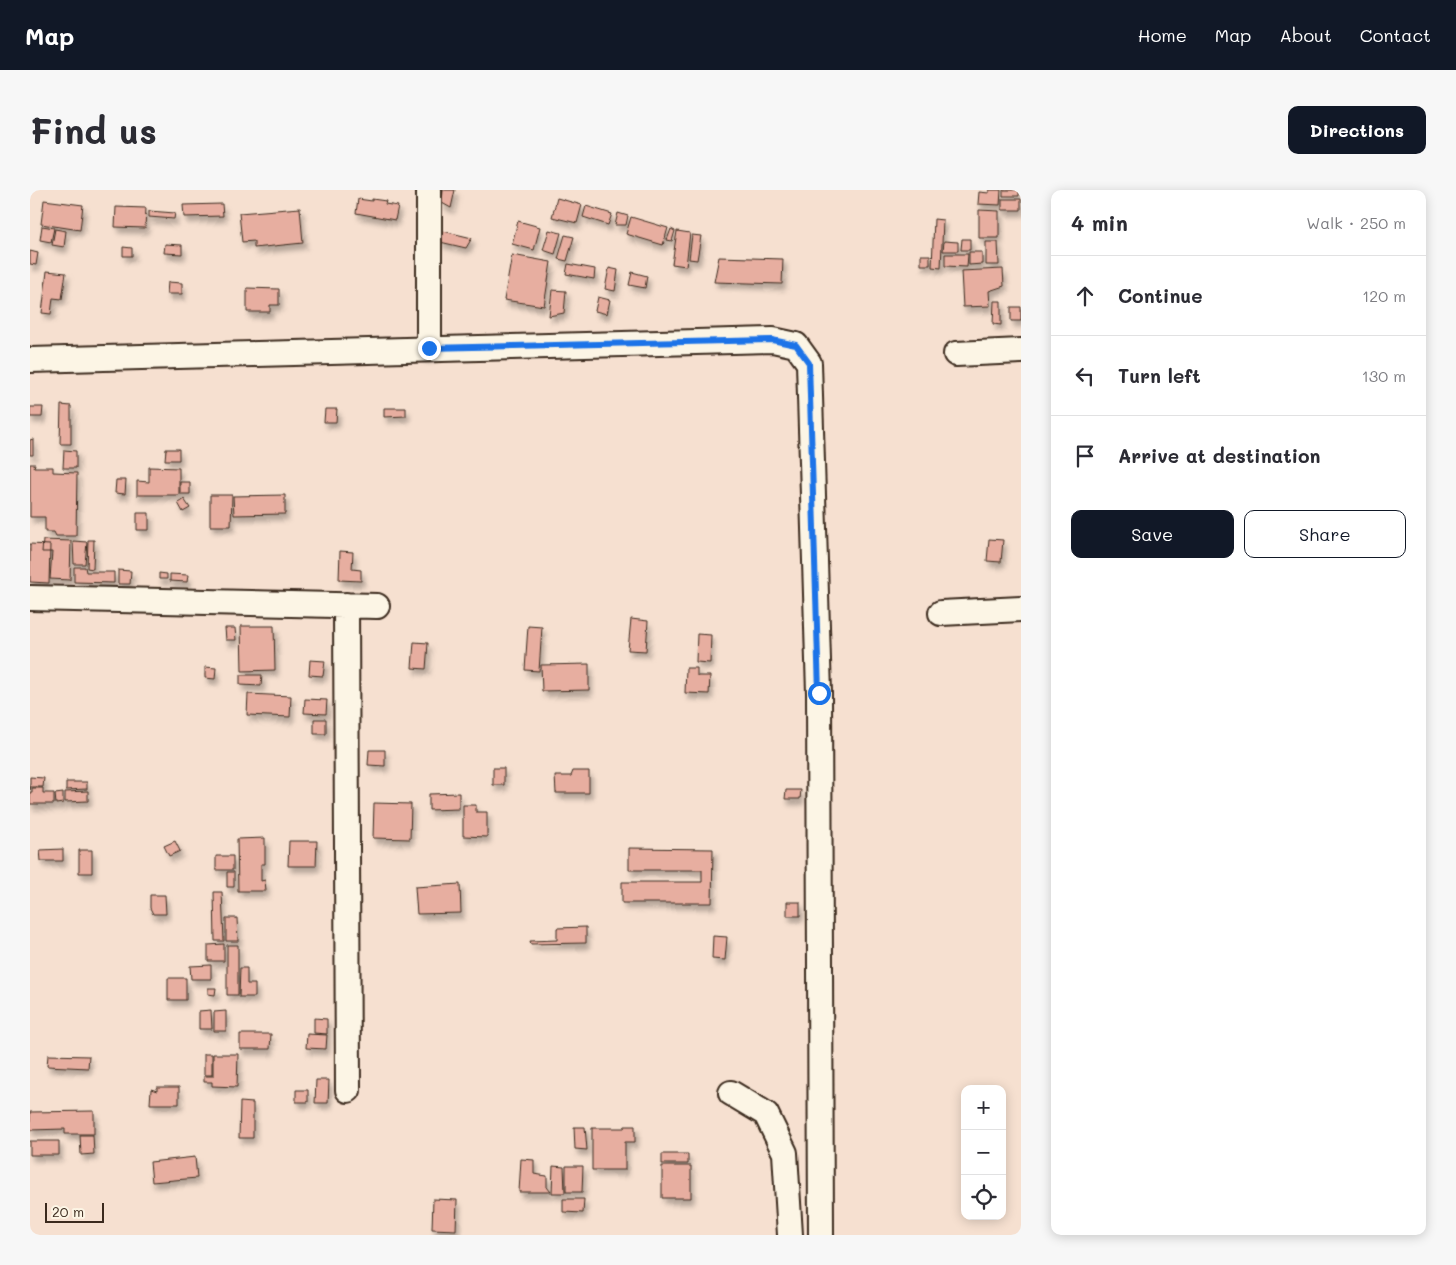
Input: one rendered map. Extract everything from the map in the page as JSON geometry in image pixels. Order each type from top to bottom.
[{"type":"street","points":[[429,190],[429,348]]},
{"type":"street","points":[[30,360],[772,340],[796,345],[809,363],[819,693],[820,1235]]},
{"type":"street","points":[[956,354],[1021,351]]},
{"type":"street","points":[[30,598],[377,606]]},
{"type":"street","points":[[346,605],[348,1090]]},
{"type":"street","points":[[941,613],[1021,609]]},
{"type":"street","points":[[731,1093],[766,1114],[785,1152],[790,1235]]},
{"type":"building","points":[[443,190],[455,190],[451,208],[442,203]]},
{"type":"building","points":[[989,190],[1001,190],[1000,205],[978,204],[979,192],[989,193]]},
{"type":"building","points":[[1003,190],[1019,190],[1019,196],[1003,196]]},
{"type":"building","points":[[557,198],[582,205],[577,223],[552,217]]},
{"type":"building","points":[[358,199],[386,201],[385,204],[398,206],[395,220],[356,213]]},
{"type":"building","points":[[1002,199],[1021,199],[1021,210],[1002,210]]},
{"type":"building","points":[[44,200],[83,205],[80,230],[41,224]]},
{"type":"building","points":[[222,204],[223,216],[184,217],[183,205]]},
{"type":"building","points":[[586,206],[612,214],[608,225],[583,217]]},
{"type":"building","points":[[116,207],[146,208],[145,228],[115,227]]},
{"type":"building","points":[[300,208],[303,243],[254,248],[254,241],[242,242],[239,213]]},
{"type":"building","points":[[979,210],[999,211],[999,238],[979,238]]},
{"type":"building","points":[[149,211],[175,213],[174,219],[149,217]]},
{"type":"building","points":[[618,213],[628,216],[626,225],[615,225]]},
{"type":"building","points":[[631,217],[668,228],[663,245],[626,234]]},
{"type":"building","points":[[934,219],[943,220],[941,268],[932,267]]},
{"type":"building","points":[[518,221],[540,227],[534,250],[512,244]]},
{"type":"building","points":[[42,226],[54,228],[51,242],[40,240]]},
{"type":"building","points":[[55,229],[66,231],[64,247],[52,245]]},
{"type":"building","points":[[671,229],[675,231],[672,241],[667,240]]},
{"type":"building","points":[[549,230],[561,233],[555,254],[543,250]]},
{"type":"building","points":[[443,231],[472,238],[466,248],[440,242]]},
{"type":"building","points":[[677,231],[690,233],[686,266],[672,264]]},
{"type":"building","points":[[565,235],[574,237],[567,261],[558,259]]},
{"type":"building","points":[[692,235],[701,236],[697,260],[689,259]]},
{"type":"building","points":[[962,239],[970,239],[970,250],[961,250]]},
{"type":"building","points":[[944,241],[958,242],[958,251],[943,251]]},
{"type":"building","points":[[986,242],[998,242],[999,265],[986,265]]},
{"type":"building","points":[[165,244],[182,245],[182,254],[164,253]]},
{"type":"building","points":[[123,247],[132,248],[132,256],[123,256]]},
{"type":"building","points":[[30,251],[38,253],[36,265],[30,264]]},
{"type":"building","points":[[969,252],[982,252],[982,264],[969,265]]},
{"type":"building","points":[[945,254],[968,254],[967,267],[945,266]]},
{"type":"building","points":[[512,255],[551,262],[544,306],[504,300]]},
{"type":"building","points":[[921,255],[930,255],[930,265],[921,265]]},
{"type":"building","points":[[719,257],[783,259],[782,284],[714,282]]},
{"type":"building","points":[[568,264],[595,269],[594,279],[566,274]]},
{"type":"building","points":[[609,268],[618,270],[615,291],[605,289]]},
{"type":"building","points":[[1003,269],[1004,286],[989,291],[990,306],[963,307],[961,271]]},
{"type":"building","points":[[47,271],[66,273],[62,299],[53,298],[51,314],[42,313]]},
{"type":"building","points":[[632,272],[647,276],[645,288],[629,285]]},
{"type":"building","points":[[168,282],[182,283],[182,294],[167,294]]},
{"type":"building","points":[[247,288],[279,289],[279,305],[270,305],[270,312],[247,312]]},
{"type":"building","points":[[552,290],[566,291],[564,313],[549,316]]},
{"type":"building","points":[[598,297],[610,300],[607,314],[595,311]]},
{"type":"building","points":[[994,301],[1001,301],[1001,325],[993,324]]},
{"type":"building","points":[[1011,307],[1021,307],[1021,321],[1011,321]]},
{"type":"building","points":[[61,405],[71,406],[71,444],[60,444]]},
{"type":"building","points":[[30,407],[43,407],[42,417],[30,417]]},
{"type":"building","points":[[384,408],[406,408],[406,416],[384,417]]},
{"type":"building","points":[[325,409],[337,409],[336,422],[324,422]]},
{"type":"building","points":[[33,439],[33,455],[30,455],[30,440]]},
{"type":"building","points":[[166,449],[179,449],[179,460],[165,460]]},
{"type":"building","points":[[64,450],[76,451],[76,468],[63,468]]},
{"type":"building","points":[[30,464],[35,464],[34,467],[53,467],[53,472],[77,473],[76,536],[56,536],[54,532],[45,532],[45,517],[30,517]]},
{"type":"building","points":[[149,467],[179,468],[179,495],[137,495],[137,481],[149,482]]},
{"type":"building","points":[[116,480],[126,480],[125,494],[115,493]]},
{"type":"building","points":[[180,482],[190,482],[190,494],[180,494]]},
{"type":"building","points":[[210,495],[232,495],[231,526],[210,526]]},
{"type":"building","points":[[285,495],[285,514],[234,515],[233,496]]},
{"type":"building","points":[[184,499],[190,508],[183,512],[178,503]]},
{"type":"building","points":[[137,513],[149,513],[149,530],[137,530]]},
{"type":"building","points":[[989,539],[1003,540],[1001,562],[987,561]]},
{"type":"building","points":[[43,540],[71,541],[70,580],[50,579],[52,552],[42,552]]},
{"type":"building","points":[[88,540],[94,540],[93,569],[87,568]]},
{"type":"building","points":[[73,541],[87,542],[85,564],[74,564]]},
{"type":"building","points":[[30,544],[50,545],[49,583],[30,582]]},
{"type":"building","points":[[340,551],[353,552],[352,569],[361,570],[361,581],[339,580]]},
{"type":"building","points":[[74,567],[85,567],[86,572],[114,572],[114,583],[74,582]]},
{"type":"building","points":[[118,570],[131,571],[130,584],[118,584]]},
{"type":"building","points":[[159,573],[167,574],[167,579],[159,579]]},
{"type":"building","points":[[170,574],[188,575],[187,582],[170,581]]},
{"type":"building","points":[[631,619],[648,621],[646,651],[628,650]]},
{"type":"building","points":[[241,626],[274,626],[275,670],[242,671]]},
{"type":"building","points":[[528,626],[542,627],[539,671],[525,670]]},
{"type":"building","points":[[225,628],[235,628],[236,640],[226,640]]},
{"type":"building","points":[[697,634],[711,635],[710,663],[696,662]]},
{"type":"building","points":[[414,642],[428,643],[426,669],[412,668]]},
{"type":"building","points":[[310,660],[325,661],[323,676],[309,675]]},
{"type":"building","points":[[589,664],[589,690],[542,691],[541,665]]},
{"type":"building","points":[[205,667],[216,668],[215,679],[205,678]]},
{"type":"building","points":[[686,668],[697,668],[697,676],[710,676],[709,694],[685,693]]},
{"type":"building","points":[[240,675],[262,675],[261,686],[240,685]]},
{"type":"building","points":[[248,694],[291,696],[290,717],[247,715]]},
{"type":"building","points":[[305,699],[327,700],[326,714],[304,713]]},
{"type":"building","points":[[314,719],[326,719],[326,734],[314,734]]},
{"type":"building","points":[[369,750],[385,750],[385,766],[368,765]]},
{"type":"building","points":[[493,768],[504,768],[504,785],[493,785]]},
{"type":"building","points":[[573,771],[589,771],[589,793],[556,793],[555,776],[571,776]]},
{"type":"building","points":[[30,777],[44,778],[43,787],[30,787]]},
{"type":"building","points":[[66,782],[87,782],[87,789],[66,790]]},
{"type":"building","points":[[32,788],[43,788],[43,793],[54,793],[54,804],[30,804]]},
{"type":"building","points":[[786,790],[801,790],[800,799],[785,799]]},
{"type":"building","points":[[88,791],[88,801],[65,802],[65,792]]},
{"type":"building","points":[[63,793],[63,803],[56,804],[55,794]]},
{"type":"building","points":[[459,793],[459,809],[429,810],[429,794]]},
{"type":"building","points":[[374,803],[411,804],[410,839],[373,838]]},
{"type":"building","points":[[463,805],[476,805],[476,812],[487,812],[487,837],[463,836]]},
{"type":"building","points":[[265,838],[265,864],[261,864],[261,881],[265,880],[266,891],[238,891],[237,839]]},
{"type":"building","points":[[175,841],[180,851],[169,856],[164,846]]},
{"type":"building","points":[[289,841],[317,841],[316,866],[288,866]]},
{"type":"building","points":[[629,848],[713,849],[712,903],[622,903],[622,882],[702,882],[702,870],[629,870]]},
{"type":"building","points":[[63,849],[63,861],[41,861],[40,850]]},
{"type":"building","points":[[79,850],[92,850],[92,873],[79,873]]},
{"type":"building","points":[[216,856],[233,856],[233,870],[216,870]]},
{"type":"building","points":[[227,872],[234,872],[234,887],[227,887]]},
{"type":"building","points":[[460,884],[461,913],[417,914],[415,887]]},
{"type":"building","points":[[214,892],[222,892],[224,941],[215,941]]},
{"type":"building","points":[[150,895],[165,895],[166,914],[153,914],[150,908]]},
{"type":"building","points":[[787,902],[800,902],[800,916],[787,916]]},
{"type":"building","points":[[226,918],[237,918],[238,941],[226,941]]},
{"type":"building","points":[[586,927],[586,943],[531,944],[530,941],[557,940],[557,928]]},
{"type":"building","points":[[713,936],[727,937],[725,960],[712,959]]},
{"type":"building","points":[[224,944],[224,961],[208,961],[208,945]]},
{"type":"building","points":[[227,945],[238,945],[238,995],[227,995]]},
{"type":"building","points":[[211,965],[211,979],[191,979],[190,966]]},
{"type":"building","points":[[240,968],[247,968],[247,984],[255,984],[255,997],[239,997]]},
{"type":"building","points":[[168,978],[186,978],[186,1000],[168,1000]]},
{"type":"building","points":[[208,988],[216,988],[215,995],[208,994]]},
{"type":"building","points":[[211,1010],[212,1029],[199,1029],[199,1011]]},
{"type":"building","points":[[226,1011],[226,1031],[214,1031],[214,1012]]},
{"type":"building","points":[[314,1018],[327,1019],[327,1034],[314,1033]]},
{"type":"building","points":[[240,1034],[271,1034],[270,1049],[240,1049]]},
{"type":"building","points":[[307,1034],[327,1035],[326,1049],[306,1048]]},
{"type":"building","points":[[204,1054],[212,1054],[212,1075],[204,1075]]},
{"type":"building","points":[[213,1054],[238,1054],[237,1087],[212,1086],[212,1082],[204,1082],[204,1076],[213,1076]]},
{"type":"building","points":[[48,1055],[89,1056],[88,1068],[47,1066]]},
{"type":"building","points":[[316,1080],[329,1080],[328,1103],[315,1103]]},
{"type":"building","points":[[157,1087],[179,1087],[179,1104],[150,1104],[151,1089],[157,1091]]},
{"type":"building","points":[[296,1090],[308,1090],[308,1102],[296,1102]]},
{"type":"building","points":[[240,1102],[253,1103],[253,1138],[239,1138]]},
{"type":"building","points":[[94,1111],[94,1134],[65,1134],[65,1129],[30,1130],[30,1112]]},
{"type":"building","points":[[625,1126],[635,1126],[635,1142],[625,1142],[625,1170],[592,1170],[592,1128],[624,1128]]},
{"type":"building","points":[[574,1127],[585,1127],[587,1150],[575,1149]]},
{"type":"building","points":[[80,1135],[93,1135],[94,1154],[81,1155]]},
{"type":"building","points":[[30,1141],[59,1141],[59,1155],[30,1155]]},
{"type":"building","points":[[662,1154],[688,1154],[688,1164],[662,1164]]},
{"type":"building","points":[[195,1157],[197,1178],[152,1182],[150,1162]]},
{"type":"building","points":[[521,1159],[534,1160],[534,1174],[547,1176],[547,1187],[551,1192],[519,1192]]},
{"type":"building","points":[[553,1166],[564,1167],[565,1193],[552,1193]]},
{"type":"building","points":[[566,1166],[583,1166],[582,1192],[566,1192]]},
{"type":"building","points":[[662,1166],[691,1166],[691,1198],[662,1198]]},
{"type":"building","points":[[433,1199],[457,1200],[456,1230],[432,1229]]},
{"type":"building","points":[[563,1199],[584,1199],[583,1213],[563,1212]]},
{"type":"route","points":[[429,348],[772,340],[796,345],[809,363],[819,693]]}]
